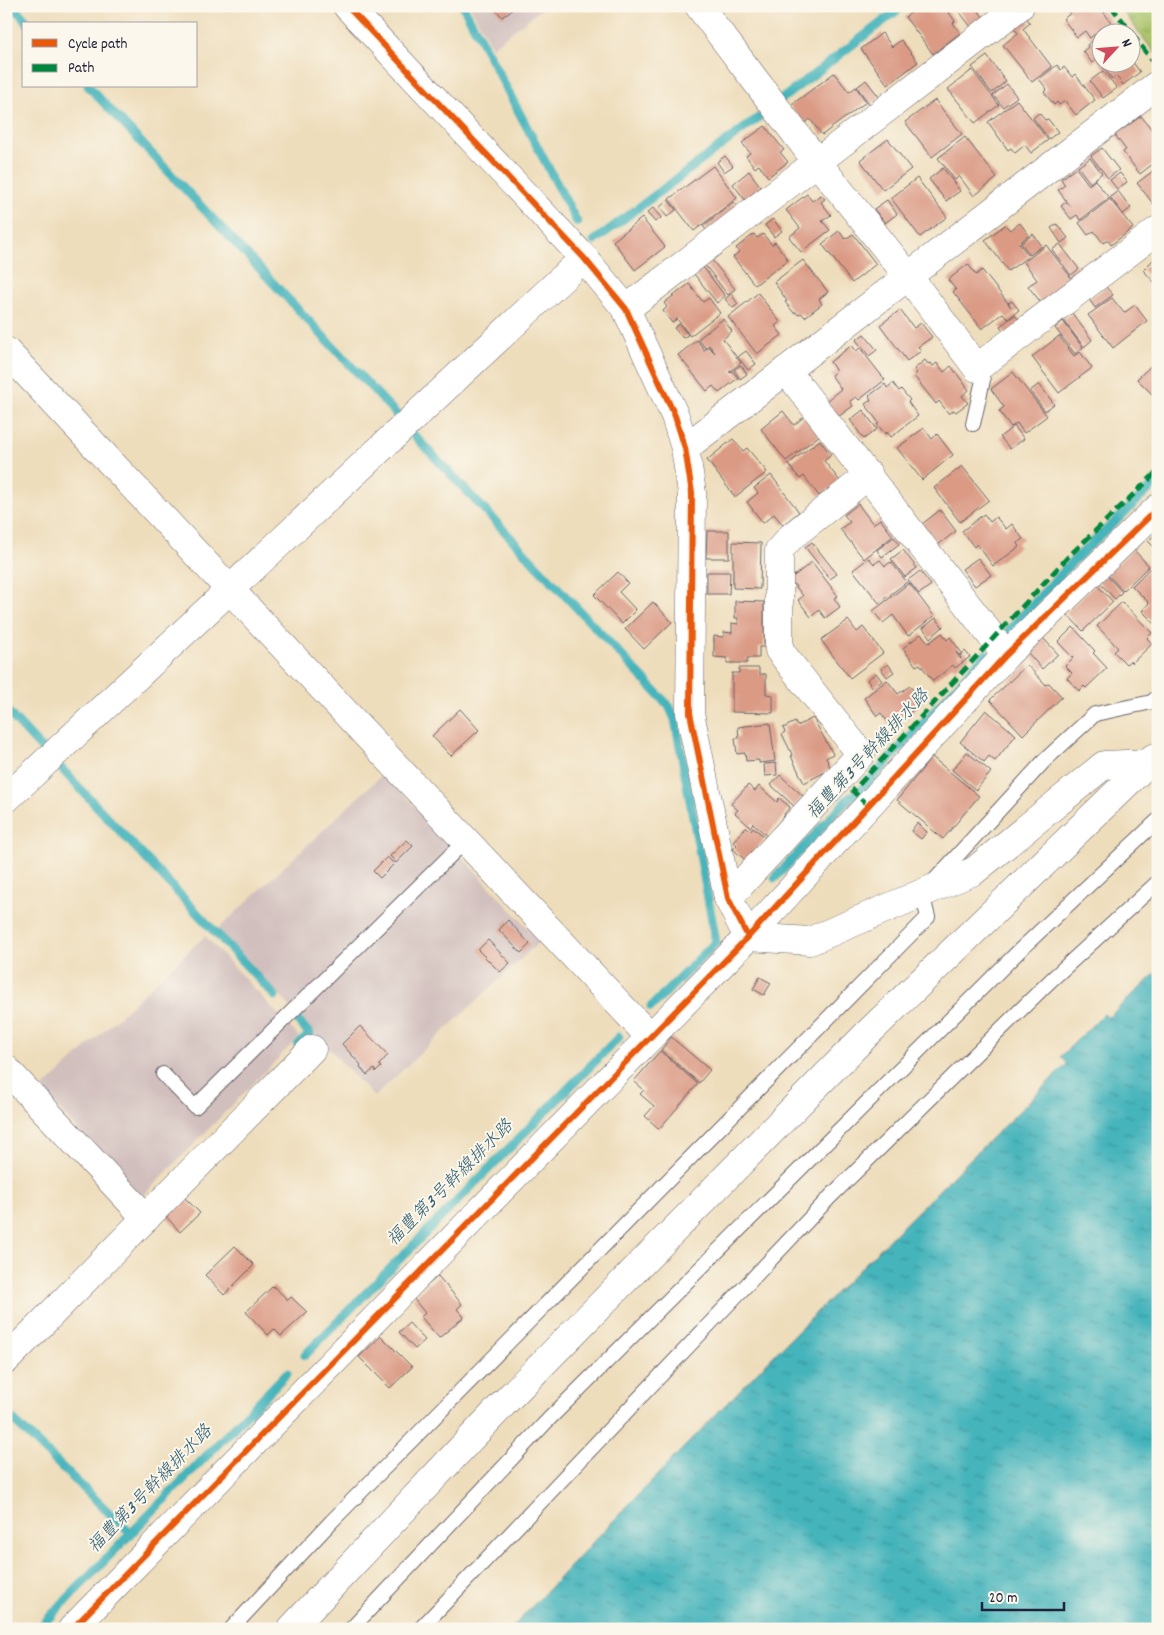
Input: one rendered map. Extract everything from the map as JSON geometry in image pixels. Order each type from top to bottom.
[{"type":"street","points":[[347,6],[584,258],[626,308],[675,416],[685,448],[692,493],[690,713],[728,898],[748,937]]},
{"type":"street","points":[[699,6],[977,368],[1158,230]]},
{"type":"street","points":[[626,308],[1020,6]]},
{"type":"street","points":[[685,448],[908,276],[1155,91]]},
{"type":"street","points":[[6,799],[584,258]]},
{"type":"street","points":[[6,351],[650,1037]]},
{"type":"street","points":[[786,370],[1006,655]]},
{"type":"street","points":[[728,898],[861,754],[779,650],[779,550],[792,536],[869,476]]},
{"type":"street","points":[[72,1629],[748,937],[1006,655],[1158,508]]},
{"type":"street","points":[[748,937],[810,941],[922,894],[974,871],[1104,765],[1153,758]]},
{"type":"street","points":[[291,1629],[506,1401],[860,1041],[1153,758]]},
{"type":"street","points":[[6,1360],[312,1049]]},
{"type":"street","points":[[6,1069],[146,1218]]},
{"type":"lane","points":[[973,424],[983,380],[977,368]]},
{"type":"lane","points":[[231,1629],[331,1522],[928,917],[922,894],[1045,760],[1095,714],[1152,702],[1158,696]]},
{"type":"lane","points":[[351,1629],[548,1420],[1021,949],[1158,820]]},
{"type":"lane","points":[[163,1074],[194,1107],[465,841]]},
{"type":"lane","points":[[420,1629],[830,1197],[1050,981],[1158,882]]},
{"type":"shaded area","points":[[470,6],[545,6],[492,47]]},
{"type":"shaded area","points":[[384,773],[540,941],[374,1097],[218,929]]},
{"type":"shaded area","points":[[205,936],[299,1037],[141,1198],[41,1090]]},
{"type":"green space","points":[[1119,6],[1158,6],[1158,57],[1142,36],[1142,22],[1131,22]]},
{"type":"water","points":[[1158,971],[1158,1629],[511,1629],[647,1485],[926,1203],[1067,1064],[1060,1057],[1103,1014],[1109,1017]]},
{"type":"building","points":[[493,6],[517,6],[502,17]]},
{"type":"building","points":[[920,6],[944,6],[955,21],[953,23],[960,33],[933,54],[905,17]]},
{"type":"building","points":[[955,6],[975,6],[984,18],[971,27]]},
{"type":"building","points":[[1065,6],[1099,6],[1111,22],[1092,22],[1092,36],[1090,38],[1085,31],[1077,37],[1063,19],[1071,13]]},
{"type":"building","points":[[1026,17],[1030,23],[1023,29],[1052,67],[1032,82],[1003,45],[1018,33],[1013,27]]},
{"type":"building","points":[[882,33],[892,47],[901,40],[918,62],[888,85],[861,49]]},
{"type":"building","points":[[1092,41],[1092,63],[1083,51],[1088,47],[1087,45]]},
{"type":"building","points":[[987,56],[1006,81],[992,93],[972,67]]},
{"type":"building","points":[[1057,65],[1061,70],[1064,67],[1072,77],[1075,74],[1095,100],[1076,115],[1065,101],[1059,105],[1057,102],[1054,105],[1044,92],[1047,89],[1039,79]]},
{"type":"building","points":[[972,70],[999,105],[975,123],[948,89]]},
{"type":"building","points":[[1104,72],[1117,88],[1103,98],[1090,81]]},
{"type":"building","points":[[1107,72],[1140,72],[1123,85],[1116,76],[1112,79]]},
{"type":"building","points":[[834,73],[849,92],[856,87],[866,102],[822,135],[810,119],[804,124],[790,106]]},
{"type":"building","points":[[866,80],[880,98],[870,105],[857,87]]},
{"type":"building","points":[[1007,84],[1017,97],[1003,107],[993,95]]},
{"type":"building","points":[[935,100],[962,134],[932,157],[905,122]]},
{"type":"building","points":[[1017,100],[1048,140],[1031,153],[1025,145],[1015,153],[1011,148],[1008,150],[988,122]]},
{"type":"building","points":[[1039,113],[1045,120],[1048,119],[1058,132],[1049,139],[1033,118]]},
{"type":"building","points":[[1141,116],[1156,135],[1158,134],[1158,160],[1140,174],[1123,152],[1126,150],[1115,135]]},
{"type":"building","points":[[765,126],[784,150],[780,152],[788,162],[768,177],[759,165],[755,168],[746,156],[750,153],[742,143]]},
{"type":"building","points":[[965,137],[997,178],[974,196],[959,176],[955,180],[938,158]]},
{"type":"building","points":[[888,139],[911,169],[883,190],[860,160]]},
{"type":"building","points":[[1102,148],[1119,170],[1108,178],[1091,156]]},
{"type":"building","points":[[725,156],[733,166],[724,172],[717,162]]},
{"type":"building","points":[[1090,158],[1102,173],[1090,183],[1078,167]]},
{"type":"building","points":[[713,166],[737,198],[694,231],[669,199]]},
{"type":"building","points":[[943,168],[960,191],[946,201],[929,179]]},
{"type":"building","points":[[1076,168],[1089,185],[1095,180],[1109,198],[1080,220],[1077,215],[1071,219],[1061,206],[1066,202],[1071,207],[1058,190],[1065,185],[1061,179]]},
{"type":"building","points":[[1158,169],[1158,210],[1137,183]]},
{"type":"building","points":[[749,171],[761,187],[745,200],[733,184]]},
{"type":"building","points":[[1120,173],[1127,182],[1117,189],[1110,180]]},
{"type":"building","points":[[917,178],[947,217],[920,237],[891,198]]},
{"type":"building","points":[[1118,191],[1131,208],[1123,214],[1110,197]]},
{"type":"building","points":[[807,194],[812,201],[821,195],[825,199],[821,202],[831,215],[822,221],[830,230],[801,252],[789,237],[800,228],[786,210]]},
{"type":"building","points":[[1110,199],[1133,228],[1111,245],[1108,240],[1103,243],[1094,231],[1088,235],[1079,223]]},
{"type":"building","points":[[668,200],[676,210],[667,217],[660,207]]},
{"type":"building","points":[[887,200],[897,214],[885,223],[874,209]]},
{"type":"building","points":[[734,202],[738,207],[707,231],[703,226]]},
{"type":"building","points":[[653,208],[661,218],[655,222],[647,213]]},
{"type":"building","points":[[642,218],[665,247],[635,270],[613,241]]},
{"type":"building","points":[[773,219],[782,231],[774,237],[765,225]]},
{"type":"building","points":[[1020,223],[1029,235],[1019,243],[1029,256],[1008,271],[985,240],[1005,225],[1010,230]]},
{"type":"building","points":[[1057,224],[1068,238],[1061,243],[1051,228]]},
{"type":"building","points":[[839,231],[845,239],[853,234],[876,264],[852,283],[822,244]]},
{"type":"building","points":[[754,234],[757,238],[763,234],[772,245],[775,242],[788,260],[755,285],[733,257],[739,252],[736,248]]},
{"type":"building","points":[[1033,234],[1042,246],[1030,255],[1021,243]]},
{"type":"building","points":[[1060,244],[1079,269],[1071,275],[1052,250]]},
{"type":"building","points":[[1046,245],[1073,280],[1042,304],[1028,286],[1037,280],[1024,262]]},
{"type":"building","points":[[1158,255],[1158,282],[1156,284],[1143,270]]},
{"type":"building","points":[[712,260],[735,289],[728,295],[705,265]]},
{"type":"building","points":[[803,260],[828,292],[819,299],[822,304],[805,317],[801,313],[798,315],[796,312],[794,313],[785,302],[787,301],[774,282]]},
{"type":"building","points":[[968,264],[976,275],[982,270],[1011,307],[1008,303],[1012,301],[1019,310],[1008,319],[1003,313],[982,329],[953,292],[956,290],[948,280]]},
{"type":"building","points":[[703,267],[725,296],[717,303],[694,274]]},
{"type":"building","points":[[689,284],[703,302],[709,298],[720,313],[690,336],[677,319],[672,323],[663,311],[667,307],[664,303]]},
{"type":"building","points":[[1106,287],[1113,295],[1095,308],[1089,299]]},
{"type":"building","points":[[758,293],[780,322],[775,326],[782,335],[757,354],[728,317]]},
{"type":"building","points":[[731,294],[738,304],[733,308],[725,299]]},
{"type":"building","points":[[1112,298],[1124,313],[1135,305],[1147,321],[1113,348],[1088,315]]},
{"type":"building","points":[[900,310],[914,328],[921,323],[932,337],[918,347],[921,351],[907,361],[880,325]]},
{"type":"building","points":[[1072,313],[1092,340],[1084,347],[1063,320]]},
{"type":"building","points":[[1015,315],[1021,322],[1006,334],[1000,326]]},
{"type":"building","points":[[723,319],[732,331],[723,339],[741,363],[729,372],[732,371],[738,378],[719,393],[713,386],[707,391],[678,355],[697,340],[704,350],[709,347],[715,353],[709,345],[705,348],[698,339]]},
{"type":"building","points":[[1063,321],[1083,348],[1075,354],[1055,328]]},
{"type":"building","points":[[679,324],[688,335],[683,338],[674,328]]},
{"type":"building","points":[[864,334],[877,350],[869,356],[856,340]]},
{"type":"building","points":[[1059,336],[1074,356],[1080,352],[1092,368],[1059,393],[1032,357]]},
{"type":"building","points":[[852,345],[856,351],[860,348],[885,380],[859,400],[856,397],[850,401],[853,406],[838,417],[826,401],[841,389],[831,375],[836,371],[830,362]]},
{"type":"building","points":[[746,351],[756,364],[748,370],[738,357]]},
{"type":"building","points":[[1158,359],[1158,390],[1153,395],[1137,379]]},
{"type":"building","points":[[925,360],[933,366],[937,363],[944,372],[951,366],[969,390],[962,396],[968,403],[956,412],[954,410],[949,414],[939,401],[936,404],[914,376],[917,373],[914,369]]},
{"type":"building","points":[[741,365],[747,374],[740,379],[734,370]]},
{"type":"building","points":[[1013,372],[1047,416],[1024,433],[1017,423],[1011,427],[999,411],[1004,407],[991,389]]},
{"type":"building","points":[[893,383],[910,400],[908,402],[918,416],[891,437],[887,432],[885,434],[877,424],[879,423],[865,404],[871,400],[869,396],[885,384],[887,388]]},
{"type":"building","points":[[1039,384],[1054,404],[1045,411],[1030,391]]},
{"type":"building","points":[[863,410],[877,429],[864,439],[850,420]]},
{"type":"building","points":[[783,411],[794,425],[805,416],[820,435],[786,461],[761,429]]},
{"type":"building","points":[[1014,426],[1024,439],[1010,449],[1000,437]]},
{"type":"building","points":[[924,428],[932,439],[937,434],[953,455],[922,480],[897,448]]},
{"type":"building","points":[[733,439],[743,451],[747,448],[767,472],[735,497],[707,460]]},
{"type":"building","points":[[820,440],[831,455],[824,461],[840,481],[819,496],[804,476],[800,479],[788,464]]},
{"type":"building","points":[[962,466],[989,500],[960,522],[934,488]]},
{"type":"building","points":[[771,475],[799,512],[783,525],[774,514],[763,523],[747,502],[758,493],[754,488]]},
{"type":"building","points":[[858,504],[873,524],[880,519],[893,536],[864,559],[840,529],[850,522],[844,515]]},
{"type":"building","points":[[940,510],[956,531],[938,545],[922,524]]},
{"type":"building","points":[[984,514],[990,522],[996,517],[1006,529],[1012,524],[1023,539],[1017,543],[1019,547],[993,566],[977,544],[974,547],[962,531]]},
{"type":"building","points":[[707,531],[729,531],[729,558],[706,558]]},
{"type":"building","points":[[1158,532],[1158,551],[1148,541]]},
{"type":"building","points":[[894,537],[899,544],[882,557],[877,550]]},
{"type":"building","points":[[733,542],[761,543],[760,589],[733,588]]},
{"type":"building","points":[[812,542],[837,574],[830,579],[805,547]]},
{"type":"building","points":[[1133,549],[1149,566],[1123,591],[1107,574]]},
{"type":"building","points":[[903,550],[917,568],[905,577],[891,559]]},
{"type":"building","points":[[869,558],[874,564],[880,560],[885,566],[891,562],[907,582],[879,603],[853,570]]},
{"type":"building","points":[[978,558],[991,575],[975,586],[962,569]]},
{"type":"building","points":[[812,562],[838,596],[834,598],[840,607],[825,618],[819,610],[811,617],[798,600],[803,596],[790,579]]},
{"type":"building","points":[[1150,568],[1158,577],[1158,627],[1142,611],[1149,603],[1132,586]]},
{"type":"building","points":[[920,571],[931,585],[919,594],[908,580]]},
{"type":"building","points":[[618,572],[628,583],[619,592],[636,610],[622,624],[594,595]]},
{"type":"building","points":[[707,572],[730,572],[729,594],[707,594]]},
{"type":"building","points":[[1106,575],[1122,592],[1115,599],[1099,582]]},
{"type":"building","points":[[909,583],[934,616],[908,636],[893,615],[883,623],[873,611]]},
{"type":"building","points":[[1096,584],[1113,602],[1083,631],[1066,613]]},
{"type":"building","points":[[735,601],[764,602],[764,647],[759,647],[759,658],[747,658],[747,663],[727,663],[727,658],[714,657],[714,636],[724,637],[724,632],[732,633],[732,623],[738,624],[738,618],[735,618]]},
{"type":"building","points":[[653,602],[672,622],[644,649],[625,629]]},
{"type":"building","points":[[1122,602],[1152,633],[1147,638],[1152,644],[1132,663],[1130,661],[1126,664],[1114,652],[1118,648],[1097,626]]},
{"type":"building","points":[[936,618],[943,627],[930,638],[923,628]]},
{"type":"building","points":[[848,620],[857,632],[863,627],[883,653],[850,678],[821,640]]},
{"type":"building","points":[[1073,627],[1095,651],[1093,653],[1107,668],[1086,688],[1084,686],[1079,691],[1067,678],[1072,673],[1065,666],[1073,658],[1058,642]]},
{"type":"building","points":[[942,633],[947,640],[950,637],[962,653],[959,655],[956,652],[961,659],[960,656],[965,651],[970,657],[955,668],[953,665],[933,681],[920,664],[916,666],[903,648],[921,634],[929,643]]},
{"type":"building","points":[[1043,638],[1058,654],[1042,669],[1028,653]]},
{"type":"building","points":[[888,664],[894,672],[887,677],[881,669]]},
{"type":"building","points":[[1027,665],[1046,685],[1049,683],[1062,697],[1023,735],[990,700]]},
{"type":"building","points":[[739,668],[759,668],[759,674],[766,674],[766,694],[773,695],[773,713],[732,712],[732,673],[739,673]]},
{"type":"building","points":[[876,673],[882,681],[873,688],[867,680]]},
{"type":"building","points":[[887,680],[898,694],[910,686],[922,703],[899,721],[897,719],[890,725],[881,713],[877,716],[864,698]]},
{"type":"building","points":[[460,709],[479,730],[451,756],[432,736]]},
{"type":"building","points":[[986,710],[1016,735],[995,761],[989,756],[984,762],[960,742]]},
{"type":"building","points":[[813,718],[833,754],[826,758],[831,769],[804,783],[782,734],[785,732],[783,728],[795,722],[797,726]]},
{"type":"building","points":[[770,723],[775,761],[759,763],[759,760],[746,761],[745,753],[737,754],[735,738],[739,738],[738,727]]},
{"type":"building","points":[[967,752],[991,772],[976,790],[952,770]]},
{"type":"building","points":[[932,757],[979,796],[943,839],[897,800]]},
{"type":"building","points":[[776,763],[777,775],[765,776],[764,764]]},
{"type":"building","points":[[780,775],[803,796],[794,806],[771,785]]},
{"type":"building","points":[[748,785],[755,791],[759,786],[777,802],[779,798],[790,807],[767,836],[753,823],[750,827],[735,813],[738,810],[731,804]]},
{"type":"building","points":[[917,823],[927,832],[921,839],[911,831]]},
{"type":"building","points":[[746,827],[750,831],[753,827],[766,838],[745,860],[733,849],[737,845],[733,841]]},
{"type":"building","points":[[407,840],[413,846],[396,863],[390,856]]},
{"type":"building","points":[[387,857],[394,864],[380,878],[373,871]]},
{"type":"building","points":[[508,920],[530,944],[521,953],[499,930]]},
{"type":"building","points":[[488,940],[510,963],[500,972],[478,950]]},
{"type":"building","points":[[760,977],[771,983],[764,995],[753,989]]},
{"type":"building","points":[[360,1026],[388,1055],[379,1065],[381,1067],[376,1072],[374,1069],[367,1075],[360,1067],[361,1065],[342,1044]]},
{"type":"building","points":[[671,1037],[710,1070],[699,1083],[661,1050]]},
{"type":"building","points":[[660,1051],[698,1084],[659,1129],[645,1116],[654,1106],[640,1094],[644,1090],[634,1081]]},
{"type":"building","points":[[182,1195],[200,1213],[180,1232],[163,1213]]},
{"type":"building","points":[[235,1246],[254,1265],[224,1295],[205,1275]]},
{"type":"building","points":[[438,1276],[462,1304],[457,1309],[464,1317],[439,1338],[421,1317],[425,1313],[413,1298]]},
{"type":"building","points":[[273,1286],[288,1300],[291,1297],[307,1312],[281,1336],[274,1329],[268,1335],[246,1312]]},
{"type":"building","points":[[409,1323],[425,1340],[415,1349],[399,1332]]},
{"type":"building","points":[[381,1336],[412,1367],[390,1388],[359,1357]]},
{"type":"waterway","points":[[13,6],[27,22]]},
{"type":"waterway","points":[[463,6],[577,222]]},
{"type":"waterway","points":[[783,98],[903,6]]},
{"type":"waterway","points":[[90,88],[399,417]]},
{"type":"waterway","points":[[594,241],[758,118]]},
{"type":"waterway","points":[[414,435],[669,706],[675,719],[716,942],[651,1007]]},
{"type":"waterway","name":"福豊第3号幹線排水路","points":[[1008,631],[1071,563],[1158,481]]},
{"type":"waterway","name":"福豊第3号幹線排水路","points":[[775,878],[848,799],[860,791],[986,654]]},
{"type":"waterway","points":[[6,710],[44,751]]},
{"type":"waterway","points":[[58,765],[275,996]]},
{"type":"waterway","points":[[297,1020],[310,1034],[298,1045]]},
{"type":"waterway","name":"福豊第3号幹線排水路","points":[[305,1355],[619,1037]]},
{"type":"waterway","name":"福豊第3号幹線排水路","points":[[38,1629],[287,1373]]},
{"type":"waterway","points":[[6,1413],[131,1534]]},
{"type":"marked path","points":[[1111,6],[1123,22]]},
{"type":"marked path","points":[[1142,47],[1158,68]]},
{"type":"marked path","points":[[868,806],[853,791],[1067,558],[1158,471]]},
{"type":"cycle path","points":[[347,6],[584,258],[626,309],[675,416],[685,448],[692,493],[690,713],[728,898],[748,937]]},
{"type":"cycle path","points":[[72,1629],[748,937],[1006,655],[1158,508]]}]
